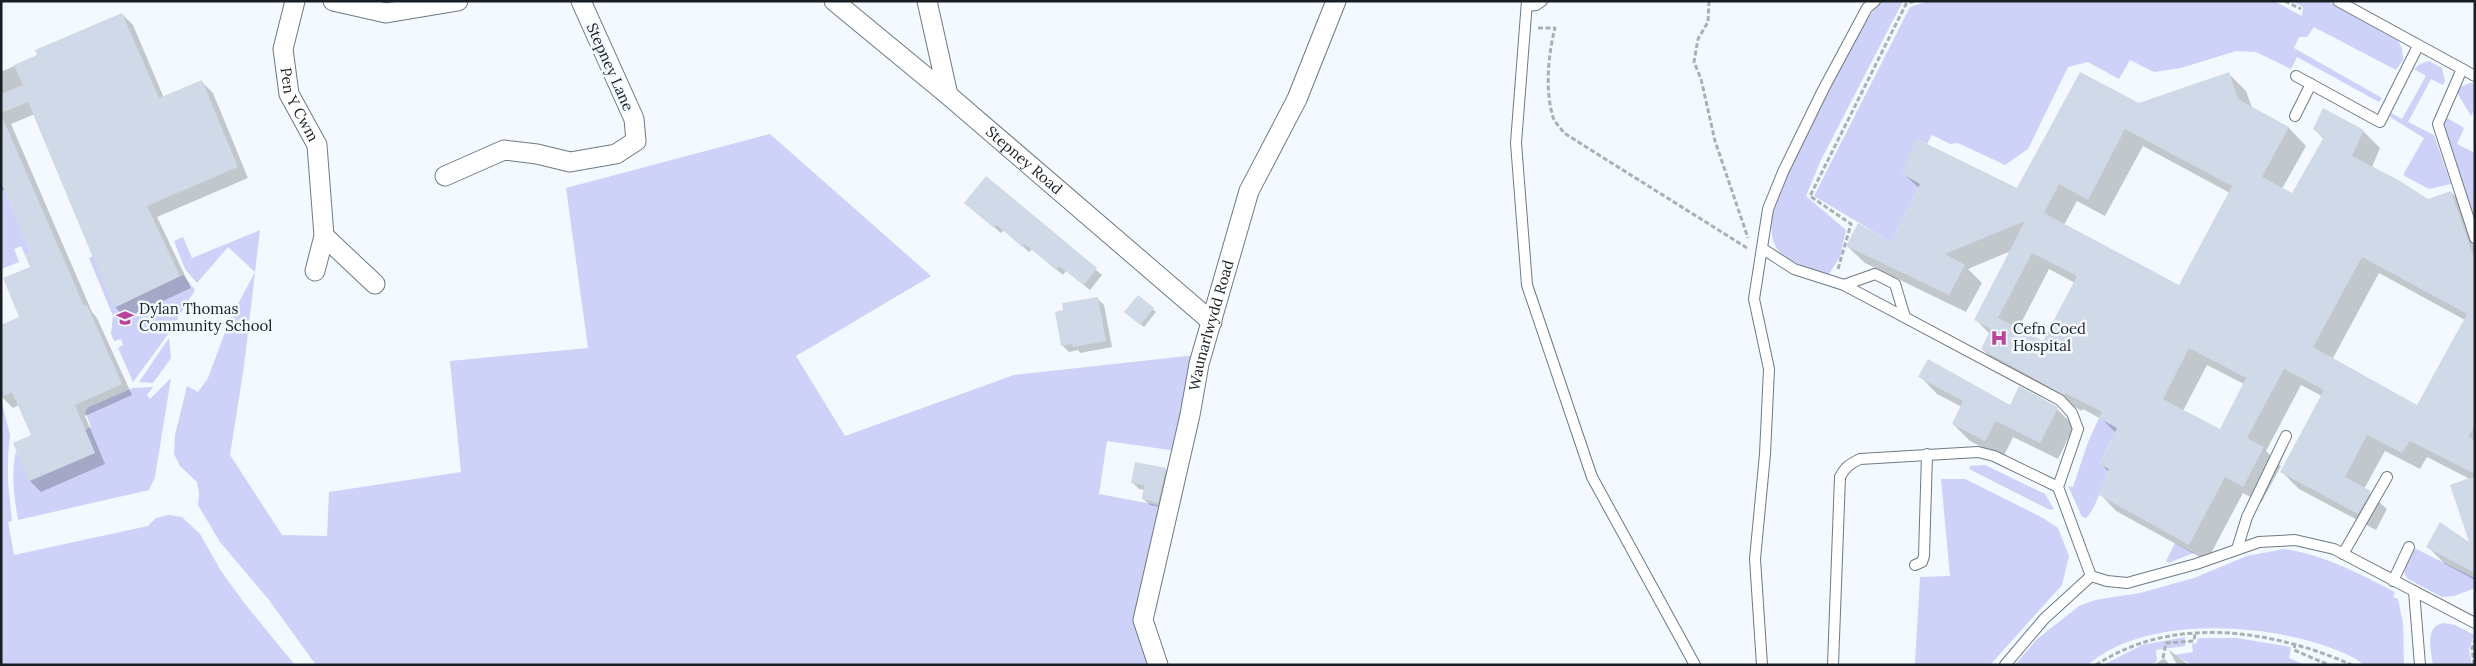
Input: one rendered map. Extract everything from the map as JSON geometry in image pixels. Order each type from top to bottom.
[{"type":"street","name":"Pen Y Cwm","points":[[295,1],[284,49],[289,94],[317,145],[324,236],[315,272]]},
{"type":"street","points":[[333,1],[386,13],[458,1]]},
{"type":"street","name":"Stepney Lane","points":[[445,176],[504,150],[537,154],[570,162],[616,154],[636,141],[634,119],[581,1]]},
{"type":"street","name":"Stepney Road","points":[[834,1],[948,94],[1212,322]]},
{"type":"street","points":[[927,1],[948,94]]},
{"type":"street","name":"Waunarlwydd Road","points":[[1158,665],[1143,620],[1188,424],[1199,364],[1249,191],[1297,99],[1336,1]]},
{"type":"street","points":[[324,236],[375,284]]},
{"type":"lane","points":[[1542,1],[1536,5],[1527,4],[1516,143],[1527,285],[1592,477],[1695,665]]},
{"type":"lane","points":[[1762,665],[1755,559],[1765,454],[1769,369],[1754,299],[1768,209],[1783,172],[1867,8],[1875,1]]},
{"type":"lane","points":[[2338,1],[2475,76]]},
{"type":"lane","points":[[2296,76],[2380,122],[2418,46]]},
{"type":"lane","points":[[2462,69],[2438,124],[2475,238]]},
{"type":"lane","points":[[2295,116],[2311,84]]},
{"type":"lane","points":[[1763,249],[1794,268],[1844,284],[2060,400],[2072,413],[2078,429],[2058,487],[2091,576]]},
{"type":"lane","points":[[1844,284],[1875,274],[1895,284],[1905,317]]},
{"type":"lane","points":[[2237,550],[2247,517],[2286,436]]},
{"type":"lane","points":[[1833,665],[1840,477],[1844,469],[1860,459],[1978,452],[1994,456],[2058,487]]},
{"type":"lane","points":[[1915,565],[1922,562],[1924,556],[1927,454]]},
{"type":"lane","points":[[2343,554],[2386,478]]},
{"type":"lane","points":[[2091,576],[2107,581],[2126,583],[2196,564],[2259,542],[2295,540],[2319,544],[2343,554],[2475,623]]},
{"type":"lane","points":[[2393,581],[2409,547]]},
{"type":"lane","points":[[2005,665],[2044,619],[2091,576]]},
{"type":"lane","points":[[2414,591],[2420,665]]},
{"type":"path","points":[[1555,28],[1550,60],[1550,94],[1554,118],[1564,133],[1752,251],[1715,141],[1701,79],[1694,62],[1698,39],[1708,22],[1709,1]]},
{"type":"path","points":[[1834,282],[1850,224],[1810,196],[1906,4],[1914,1]]},
{"type":"path","points":[[2285,1],[2301,10]]},
{"type":"path","points":[[2096,665],[2115,652],[2134,644],[2172,635],[2235,633],[2295,643],[2352,665]]},
{"type":"path","points":[[2163,658],[2166,643],[2194,641],[2195,634]]},
{"type":"path","points":[[2474,665],[2472,648],[2475,640]]},
{"type":"path","points":[[2295,643],[2294,650],[2329,665]]},
{"type":"shaded area","points":[[1882,1],[1903,1],[1821,160],[1806,196],[1846,230],[1840,257],[1829,274],[1800,265],[1780,253],[1772,236],[1772,217],[1787,172],[1844,59],[1865,22]]},
{"type":"shaded area","points":[[1928,1],[2274,1],[2302,16],[2303,7],[2292,1],[2327,1],[2398,41],[2402,48],[2403,60],[2396,70],[2314,27],[2307,37],[2299,37],[2294,48],[2382,98],[2379,102],[2297,57],[2291,69],[2256,52],[2236,51],[2181,68],[2154,72],[2130,60],[2119,79],[2088,62],[2068,67],[2028,149],[2005,165],[1958,143],[1950,144],[1932,135],[1927,144],[1917,139],[1902,173],[1920,184],[1891,242],[1814,196],[1910,7]]},
{"type":"shaded area","points":[[2429,61],[2442,68],[2445,81],[2443,85],[2431,79],[2408,122],[2434,135],[2451,184],[2429,189],[2403,175],[2424,138],[2390,117],[2391,113],[2402,119],[2426,76],[2414,69],[2420,64]]},
{"type":"shaded area","points":[[2475,83],[2475,108],[2471,116],[2455,89]]},
{"type":"shaded area","points":[[2447,118],[2464,128],[2457,144],[2475,153],[2475,225],[2444,123]]},
{"type":"shaded area","points":[[770,134],[931,276],[796,356],[845,436],[1014,375],[1196,355],[1177,451],[1107,441],[1099,494],[1162,506],[1140,619],[1147,665],[316,665],[269,600],[220,542],[198,505],[199,493],[197,482],[180,466],[174,454],[175,435],[187,386],[198,392],[208,378],[230,319],[255,272],[228,247],[197,283],[185,269],[174,241],[183,237],[192,258],[260,230],[244,366],[230,455],[282,535],[327,536],[329,492],[461,472],[450,361],[588,348],[566,188]]},
{"type":"shaded area","points":[[1,183],[31,252],[25,255],[21,246],[14,249],[19,262],[1,269]]},
{"type":"shaded area","points":[[95,255],[119,305],[183,275],[195,290],[169,333],[133,382],[118,348],[123,345],[121,339],[114,341],[111,334],[113,316],[89,258]]},
{"type":"shaded area","points":[[169,338],[171,358],[153,383],[139,382]]},
{"type":"shaded area","points":[[171,378],[155,477],[149,490],[18,520],[14,485],[16,451],[30,481],[95,453],[85,430],[91,427],[85,411],[89,407],[133,388],[153,387],[147,395],[150,399]]},
{"type":"shaded area","points":[[1,399],[10,435],[8,483],[12,521],[8,522],[14,555],[148,526],[156,518],[169,515],[182,517],[200,534],[221,571],[245,604],[295,665],[1,665]]},
{"type":"shaded area","points":[[2099,418],[2158,449],[2151,461],[2111,440],[2100,464],[2109,469],[2096,502],[2086,518],[2082,517],[2068,486],[2073,487],[2088,442]]},
{"type":"shaded area","points":[[1985,465],[2045,494],[2054,509],[2050,510],[1969,469],[1970,466]]},
{"type":"shaded area","points":[[1941,479],[1965,479],[2043,518],[2058,528],[2069,556],[2062,585],[1990,665],[1915,664],[1920,577],[1950,576]]},
{"type":"shaded area","points":[[2175,543],[2194,553],[2168,563],[2166,561]]},
{"type":"shaded area","points":[[2412,547],[2475,578],[2475,588],[2454,596],[2442,597],[2408,579],[2404,568]]},
{"type":"shaded area","points":[[2284,549],[2327,560],[2395,592],[2393,597],[2398,599],[2403,623],[2404,665],[2366,665],[2329,647],[2287,636],[2258,631],[2196,629],[2166,632],[2137,639],[2110,650],[2088,665],[2015,665],[2036,640],[2079,606],[2095,600],[2140,593],[2194,578],[2247,556]]},
{"type":"shaded area","points":[[2444,623],[2455,625],[2474,635],[2469,650],[2472,665],[2433,665],[2430,645],[2431,633],[2438,625]]},
{"type":"shaded area","points":[[2185,637],[2185,646],[2156,650],[2157,661],[2152,665],[2103,665],[2142,645]]},
{"type":"shaded area","points":[[2198,638],[2237,638],[2291,647],[2289,658],[2305,665],[2192,665],[2175,655],[2193,652],[2192,644],[2197,643]]},
{"type":"building","points":[[122,13],[159,98],[202,80],[238,167],[147,206],[180,276],[114,308],[28,102],[1,113],[1,94],[23,85],[14,65],[37,55],[35,50]]},
{"type":"building","points":[[2080,72],[2139,103],[2229,72],[2238,99],[2289,127],[2262,177],[2292,193],[2324,137],[2313,129],[2323,108],[2364,130],[2352,156],[2400,181],[2428,199],[2451,191],[2475,261],[2475,425],[2468,437],[2475,440],[2475,474],[2410,441],[2402,453],[2367,435],[2345,477],[2371,491],[2358,514],[2280,472],[2324,390],[2284,369],[2247,438],[2264,447],[2243,487],[2225,477],[2189,545],[2097,494],[2109,469],[2100,464],[2117,428],[2099,418],[2102,412],[2065,393],[2064,395],[1981,349],[1991,329],[1974,320],[2025,221],[1945,254],[1965,265],[1949,295],[1846,246],[1858,223],[1891,242],[1920,184],[1901,173],[1917,139],[2017,188]],"holes":[[[2125,129],[2232,186],[2179,285],[2044,213],[2059,184],[2088,200]],[[2032,253],[2077,276],[2043,341],[1998,318]],[[2362,257],[2467,314],[2417,405],[2313,347]],[[2189,348],[2246,378],[2220,429],[2163,399]]]},
{"type":"building","points":[[1,114],[84,306],[87,305],[122,384],[75,405],[95,453],[29,481],[13,443],[31,435],[12,392],[1,397],[1,325],[19,317],[3,278],[30,267],[25,255],[31,252],[1,183]]},
{"type":"building","points":[[986,176],[1097,268],[1084,285],[1059,266],[1056,270],[1025,244],[1022,247],[997,225],[994,228],[964,203]]},
{"type":"building","points":[[1138,295],[1154,308],[1140,325],[1124,312]]},
{"type":"building","points":[[1098,297],[1106,341],[1073,347],[1072,344],[1061,346],[1055,312],[1063,310],[1062,303]]},
{"type":"building","points":[[1928,359],[2010,405],[2019,386],[2056,406],[2058,408],[2040,443],[1996,421],[1985,441],[1952,424],[1963,401],[1918,377]]},
{"type":"building","points":[[1135,462],[1166,468],[1158,503],[1142,499],[1144,485],[1131,483]]},
{"type":"building","points":[[2475,476],[2475,573],[2426,547],[2440,522],[2469,542],[2450,485]]},
{"type":"place","name":"Dylan Thomas Community School","points":[[125,318]]},
{"type":"place","name":"Cefn Coed Hospital","points":[[1999,338]]}]
